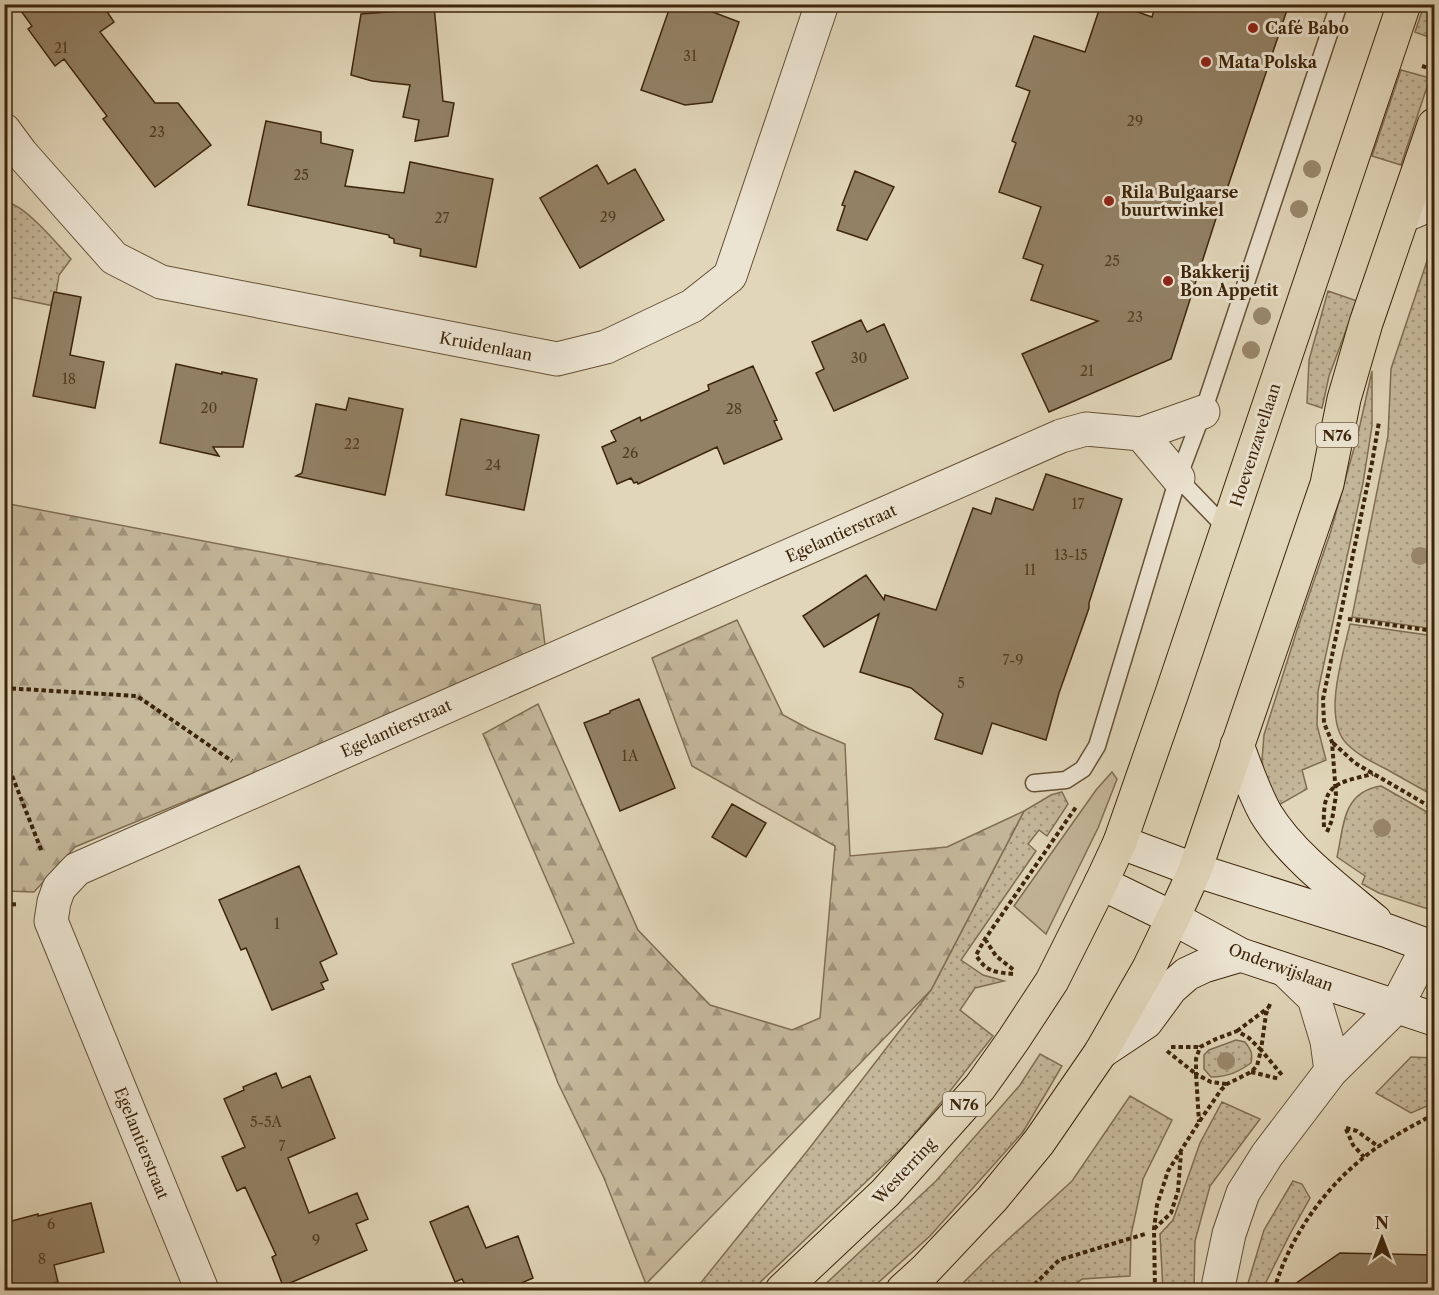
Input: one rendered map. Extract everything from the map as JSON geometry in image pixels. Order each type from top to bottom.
[{"type":"main road","name":"Hoevenzavellaan","points":[[1101,883],[1120,842],[1165,716],[1404,4]]},
{"type":"main road","name":"N76","points":[[903,1290],[992,1199],[1039,1142],[1101,1052],[1149,968],[1195,870],[1327,484],[1344,399],[1365,323],[1434,125]]},
{"type":"main road","name":"Westerring","points":[[782,1290],[885,1193],[980,1087],[1052,981],[1101,883]]},
{"type":"street","name":"Kruidenlaan","points":[[10,150],[114,258],[161,282],[556,359],[606,347],[692,306],[730,276],[822,4]]},
{"type":"street","points":[[1403,216],[1434,202]]},
{"type":"street","name":"Egelantierstraat","points":[[202,1290],[51,921],[59,888],[77,869],[1061,436],[1086,429],[1141,434],[1203,412]]},
{"type":"street","points":[[1141,434],[1178,478]]},
{"type":"street","points":[[1238,745],[1266,813],[1288,844],[1388,932]]},
{"type":"street","points":[[1120,842],[1195,870],[1431,947],[1396,1007],[1331,1071],[1267,1155],[1244,1192],[1229,1234],[1218,1290]]},
{"type":"street","name":"Onderwijslaan","points":[[1101,883],[1173,918],[1241,956],[1434,1019]]},
{"type":"street","points":[[1101,1052],[1146,1022],[1171,988],[1187,974],[1204,966],[1241,956]]},
{"type":"street","points":[[1285,970],[1314,999],[1327,1041],[1331,1071]]},
{"type":"lane","points":[[1034,783],[1066,780],[1083,769],[1097,746],[1178,478],[1203,412],[1339,4]]},
{"type":"lane","points":[[1178,478],[1227,529]]},
{"type":"path","points":[[1348,618],[1434,631]]},
{"type":"path","points":[[4,688],[137,696],[238,765]]},
{"type":"path","points":[[1373,774],[1341,782],[1336,787],[1326,795],[1323,811],[1324,840],[1332,820],[1336,795],[1336,787],[1332,742],[1355,763],[1434,809]]},
{"type":"path","points":[[4,755],[43,855]]},
{"type":"path","points":[[985,939],[996,956],[1020,974],[999,973],[983,967],[976,956],[985,939],[1074,809]]},
{"type":"path","points":[[1155,1290],[1154,1229],[1157,1204],[1168,1171],[1221,1090],[1257,1066],[1266,1014],[1271,1002]]},
{"type":"path","points":[[1227,1084],[1211,1082],[1196,1074],[1162,1047],[1200,1047],[1237,1031],[1269,1007]]},
{"type":"path","points":[[1237,1031],[1249,1038],[1287,1080],[1251,1072]]},
{"type":"path","points":[[1199,1122],[1196,1059],[1200,1047]]},
{"type":"path","points":[[1274,1290],[1287,1256],[1306,1222],[1331,1188],[1364,1157],[1434,1114]]},
{"type":"path","points":[[1364,1157],[1353,1144],[1346,1128],[1357,1131],[1379,1147]]},
{"type":"path","points":[[1154,1229],[1171,1213],[1178,1191],[1182,1150]]},
{"type":"path","points":[[1029,1290],[1059,1260],[1144,1234]]},
{"type":"path","points":[[1104,1290],[1143,1287]]},
{"type":"green space","points":[[1424,5],[1434,5],[1434,39],[1415,32]]},
{"type":"green space","points":[[1401,70],[1430,78],[1401,165],[1372,156]]},
{"type":"green space","points":[[4,202],[12,204],[30,216],[71,259],[59,275],[54,306],[5,296]]},
{"type":"green space","points":[[1434,240],[1434,629],[1352,617],[1388,436],[1391,369]]},
{"type":"green space","points":[[1328,291],[1357,301],[1329,376],[1322,408],[1307,403],[1309,360]]},
{"type":"green space","points":[[1372,371],[1372,426],[1363,483],[1318,691],[1317,725],[1326,760],[1302,770],[1307,789],[1277,806],[1264,774],[1262,760],[1264,735],[1330,534],[1358,434]]},
{"type":"green space","points":[[4,503],[540,605],[545,645],[379,721],[75,847],[34,892],[5,891]]},
{"type":"green space","points":[[737,620],[783,715],[845,744],[850,856],[947,847],[1024,811],[931,990],[646,1284],[604,1178],[558,1083],[512,964],[574,943],[483,734],[538,704],[638,930],[710,1005],[792,1030],[820,1018],[835,846],[692,766],[652,658]]},
{"type":"green space","points":[[1350,624],[1434,636],[1434,796],[1360,755],[1347,744],[1340,733],[1336,719],[1336,686]]},
{"type":"green space","points":[[1112,772],[1117,779],[1098,828],[1046,934],[1014,906],[1096,790]]},
{"type":"green space","points":[[1381,786],[1434,816],[1434,911],[1379,893],[1362,884],[1365,876],[1337,857],[1344,822],[1352,803],[1359,795]]},
{"type":"green space","points":[[1062,792],[1068,804],[1047,836],[1039,830],[1028,844],[1036,851],[961,960],[983,975],[1004,981],[975,988],[960,1010],[993,1036],[907,1143],[752,1290],[695,1290],[808,1150],[931,990],[1024,811],[1051,795]]},
{"type":"green space","points":[[1236,1040],[1245,1042],[1249,1047],[1252,1054],[1251,1063],[1232,1073],[1211,1077],[1204,1069],[1204,1055],[1209,1050]]},
{"type":"green space","points":[[1040,1054],[1062,1066],[1023,1132],[930,1236],[870,1290],[819,1290],[936,1181],[1020,1085]]},
{"type":"green space","points":[[1411,1057],[1434,1058],[1434,1103],[1411,1113],[1376,1093]]},
{"type":"green space","points":[[1130,1096],[1172,1120],[1143,1179],[1131,1235],[1130,1276],[1082,1279],[1069,1290],[956,1290],[1072,1181]]},
{"type":"green space","points":[[1222,1102],[1260,1119],[1210,1186],[1195,1241],[1194,1290],[1163,1290],[1160,1234],[1173,1220],[1200,1143]]},
{"type":"green space","points":[[1293,1181],[1302,1184],[1310,1198],[1266,1282],[1265,1290],[1246,1290],[1264,1230]]},
{"type":"building","points":[[16,4],[102,4],[114,22],[100,32],[155,103],[178,103],[211,145],[155,187],[103,119],[107,116],[64,59],[55,66],[28,29],[32,26]]},
{"type":"building","points":[[671,4],[692,4],[739,22],[712,102],[685,105],[641,90]]},
{"type":"building","points":[[1101,4],[1115,4],[1152,17],[1156,4],[1289,4],[1171,359],[1049,412],[1022,354],[1098,321],[1031,300],[1043,265],[1023,258],[1041,207],[999,192],[1016,143],[1012,141],[1030,91],[1016,86],[1034,36],[1085,52]]},
{"type":"building","points":[[427,6],[434,6],[443,101],[454,103],[448,136],[415,141],[419,120],[403,117],[410,85],[372,81],[351,75],[361,14],[426,9]]},
{"type":"building","points":[[266,121],[321,132],[321,143],[353,150],[345,186],[404,193],[410,162],[493,179],[476,267],[420,256],[421,249],[394,243],[394,239],[389,235],[248,205]]},
{"type":"building","points":[[597,165],[608,184],[635,169],[664,220],[580,268],[540,198]]},
{"type":"building","points":[[855,171],[894,187],[867,240],[837,230],[845,206],[842,205]]},
{"type":"building","points":[[54,292],[81,297],[70,355],[104,362],[95,408],[33,396]]},
{"type":"building","points":[[861,320],[867,332],[884,324],[908,378],[834,411],[816,373],[824,369],[812,342]]},
{"type":"building","points":[[176,364],[257,379],[243,447],[213,447],[219,456],[160,443]]},
{"type":"building","points":[[753,366],[777,420],[774,421],[782,439],[724,464],[717,447],[638,484],[634,483],[631,478],[617,484],[602,447],[616,441],[611,431],[640,417],[641,421],[709,390],[708,385]]},
{"type":"building","points":[[349,398],[403,409],[385,495],[296,476],[302,473],[316,404],[346,410]]},
{"type":"building","points":[[461,419],[539,435],[524,510],[446,495]]},
{"type":"building","points":[[1046,474],[1122,499],[1046,740],[992,723],[982,754],[935,739],[943,714],[911,688],[860,672],[879,614],[824,647],[803,616],[866,575],[884,600],[885,595],[936,610],[973,508],[991,514],[996,498],[1033,510]]},
{"type":"building","points":[[639,699],[675,788],[620,811],[584,723]]},
{"type":"building","points":[[732,804],[766,823],[746,857],[712,837]]},
{"type":"building","points":[[299,866],[337,954],[320,962],[328,980],[321,983],[324,989],[272,1010],[246,948],[241,950],[219,900]]},
{"type":"building","points":[[276,1073],[282,1088],[310,1076],[335,1138],[288,1158],[309,1213],[357,1193],[368,1219],[356,1224],[367,1250],[283,1286],[272,1257],[276,1255],[245,1187],[237,1191],[222,1157],[245,1147],[224,1099],[244,1090],[243,1087]]},
{"type":"building","points":[[91,1203],[104,1252],[54,1265],[58,1282],[27,1290],[4,1290],[4,1223]]},
{"type":"building","points":[[468,1206],[486,1248],[518,1236],[533,1278],[505,1290],[468,1290],[462,1279],[455,1282],[430,1222]]},
{"type":"building","points":[[1340,1253],[1434,1255],[1434,1290],[1286,1290]]},
{"type":"place","name":"Café Babo","points":[[1253,28]]},
{"type":"place","name":"Mata Polska","points":[[1206,62]]},
{"type":"place","name":"Rila Bulgaarse buurtwinkel","points":[[1109,201]]},
{"type":"place","name":"Bakkerij Bon Appetit","points":[[1168,281]]}]
